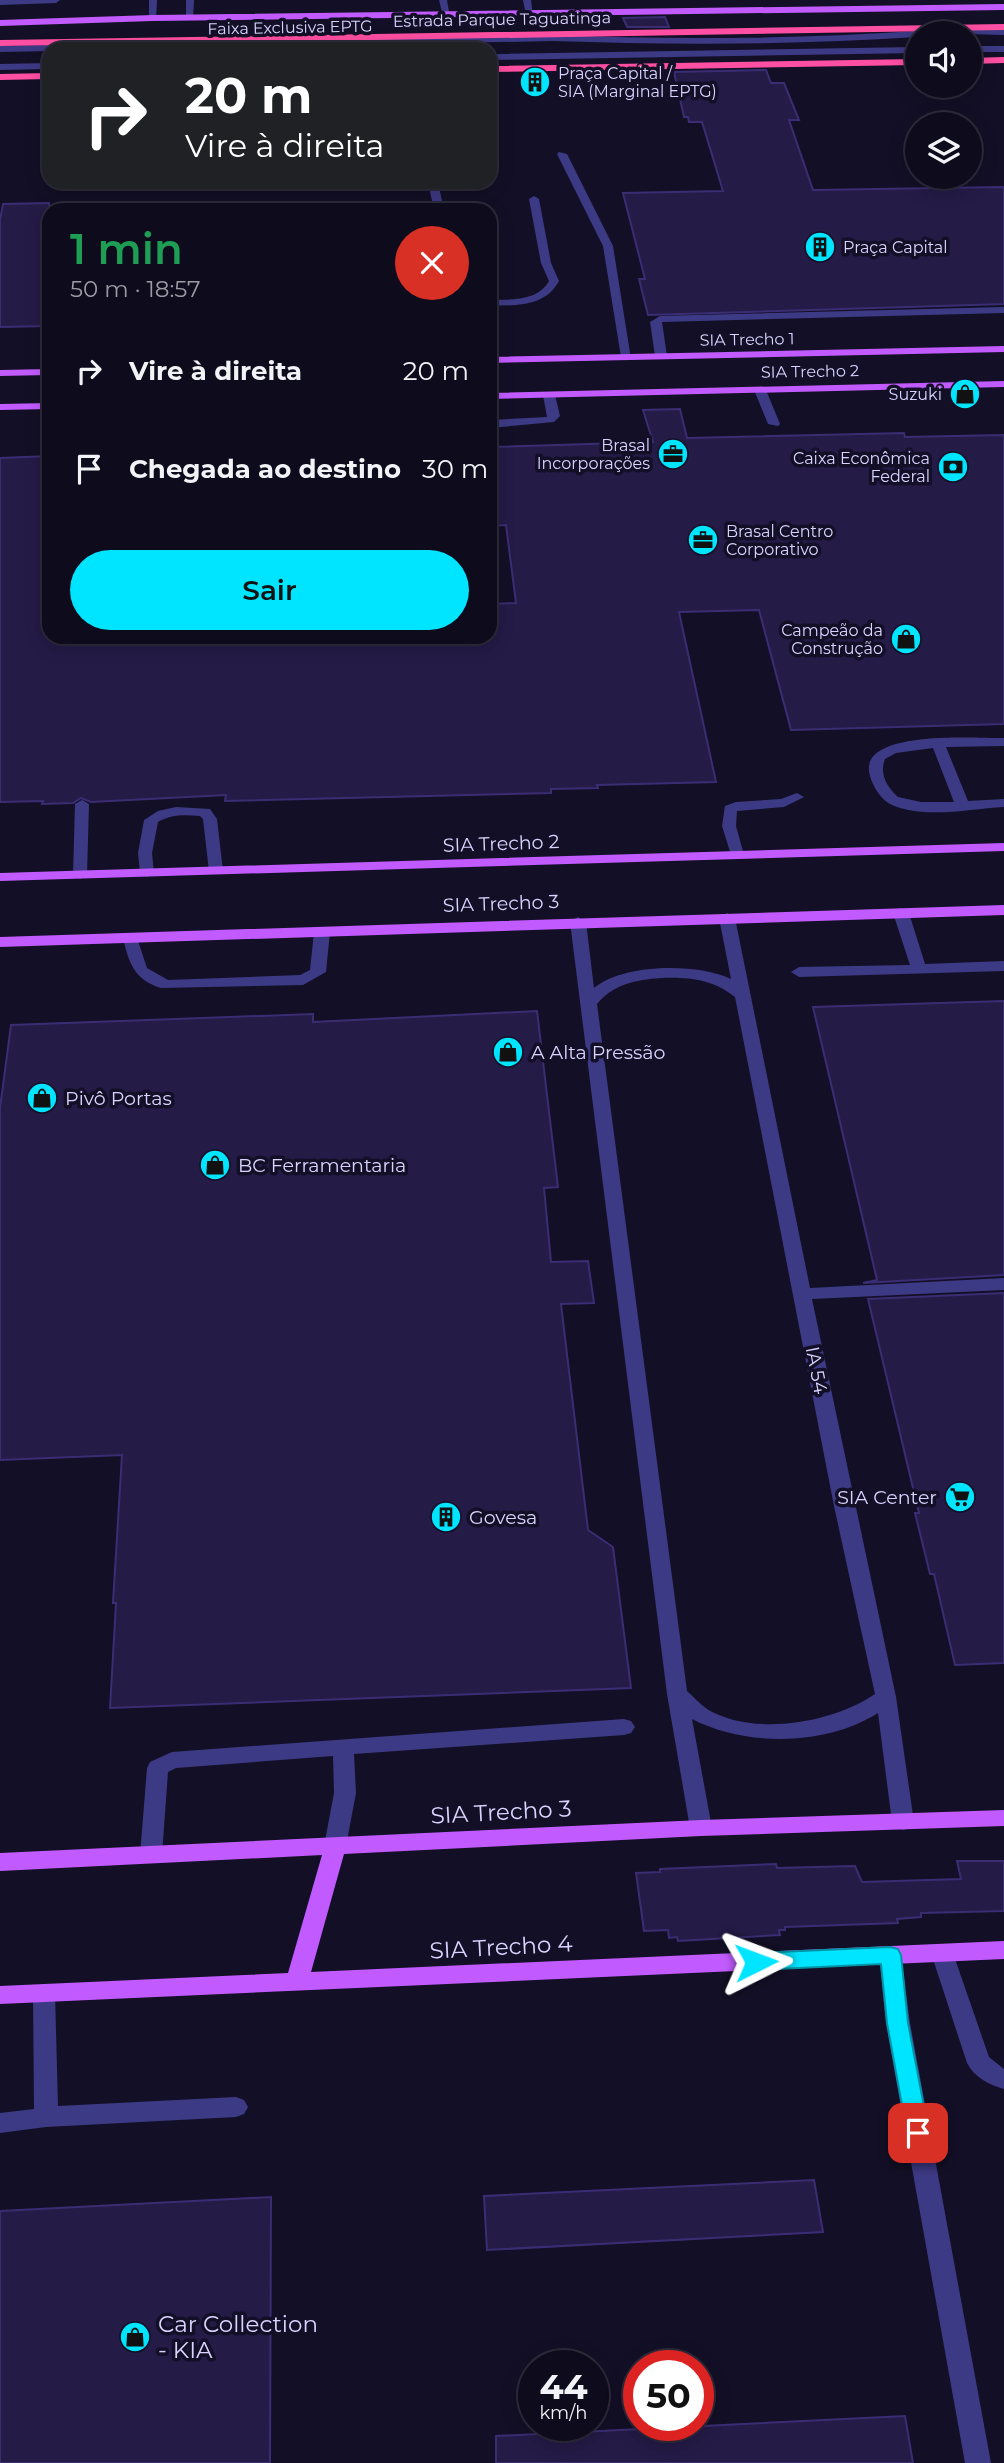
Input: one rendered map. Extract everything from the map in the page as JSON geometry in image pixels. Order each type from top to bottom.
[{"type":"highway","name":"Estrada Parque Taguatinga","points":[[63,42],[1004,27]]},
{"type":"highway","name":"Estrada Parque Taguatinga","points":[[0,43],[42,42]]},
{"type":"highway","points":[[982,61],[1004,60]]},
{"type":"highway","points":[[497,69],[905,62]]},
{"type":"highway","points":[[0,77],[42,76]]},
{"type":"main road","points":[[0,23],[153,18],[1004,7]]},
{"type":"main road","name":"SIA Trecho 1","points":[[497,359],[1004,349]]},
{"type":"main road","points":[[0,373],[42,372]]},
{"type":"main road","name":"SIA Trecho 2","points":[[497,396],[1004,384]]},
{"type":"main road","points":[[0,407],[42,406]]},
{"type":"main road","name":"SIA Trecho 2","points":[[0,877],[1004,848]]},
{"type":"main road","name":"SIA Trecho 3","points":[[0,942],[1004,910]]},
{"type":"main road","name":"SIA Trecho 3","points":[[0,1862],[701,1828],[1004,1818]]},
{"type":"main road","points":[[298,1983],[335,1846]]},
{"type":"main road","name":"SIA Trecho 4","points":[[0,1995],[1004,1950]]},
{"type":"street","points":[[0,2],[56,0]]},
{"type":"street","points":[[153,0],[153,18]]},
{"type":"street","points":[[190,18],[190,0],[196,0]]},
{"type":"street","points":[[443,0],[447,16]]},
{"type":"street","points":[[527,0],[530,15]]},
{"type":"street","points":[[982,32],[1004,32]]},
{"type":"street","name":"Faixa Exclusiva EPTG","points":[[351,42],[552,38],[633,41],[905,35]]},
{"type":"street","name":"Faixa Exclusiva EPTG","points":[[0,49],[42,48]]},
{"type":"street","points":[[982,49],[1004,49]]},
{"type":"street","points":[[497,57],[905,50]]},
{"type":"street","points":[[0,67],[42,66]]},
{"type":"street","points":[[562,154],[608,246],[627,357]]},
{"type":"street","points":[[497,302],[537,298],[551,289],[554,281],[546,263],[534,199]]},
{"type":"street","points":[[661,356],[655,322],[660,319],[1004,310]]},
{"type":"street","points":[[760,390],[774,424]]},
{"type":"street","points":[[497,424],[550,420],[554,416],[549,395]]},
{"type":"street","points":[[1004,742],[902,746],[882,754],[876,763],[877,778],[886,793],[896,801],[921,806],[1004,803]]},
{"type":"street","points":[[938,744],[962,804]]},
{"type":"street","points":[[737,855],[729,826],[730,809],[736,806],[783,803],[797,797]]},
{"type":"street","points":[[80,875],[82,804]]},
{"type":"street","points":[[146,873],[145,853],[150,820],[160,813],[190,810],[205,812],[210,819],[216,871]]},
{"type":"street","points":[[901,913],[919,969]]},
{"type":"street","name":"IA 54","points":[[727,918],[886,1697],[902,1822]]},
{"type":"street","points":[[578,922],[677,1694],[701,1828]]},
{"type":"street","points":[[131,938],[137,966],[149,980],[167,985],[303,981],[318,972],[322,932]]},
{"type":"street","points":[[799,972],[1004,966]]},
{"type":"street","points":[[589,1003],[605,987],[618,982],[668,974],[696,974],[721,979],[741,994]]},
{"type":"street","points":[[803,1294],[1004,1284]]},
{"type":"street","points":[[677,1694],[701,1715],[740,1727],[777,1730],[824,1727],[859,1715],[886,1697]]},
{"type":"street","points":[[151,1855],[158,1768],[173,1760],[624,1727]]},
{"type":"street","points":[[335,1846],[345,1793],[343,1747]]},
{"type":"street","points":[[942,1953],[979,2063],[1004,2079]]},
{"type":"street","points":[[890,1955],[898,2023],[978,2463]]},
{"type":"street","points":[[44,1993],[46,2117]]},
{"type":"street","points":[[0,2123],[46,2117],[236,2107]]},
{"type":"building","points":[[665,17],[669,27],[627,27],[623,18]]},
{"type":"building","name":"Praça Capital","points":[[766,70],[771,83],[784,83],[799,120],[789,120],[813,190],[1004,187],[1004,304],[648,315],[639,279],[645,279],[623,193],[723,191],[702,122],[689,122],[688,117],[684,117],[674,72]]},
{"type":"building","points":[[42,203],[42,326],[0,327],[0,220],[3,204]]},
{"type":"building","points":[[680,409],[687,438],[904,433],[905,437],[1004,435],[1004,724],[791,730],[759,610],[679,612],[716,782],[597,785],[598,788],[551,789],[551,793],[225,801],[226,795],[91,802],[81,798],[73,803],[42,804],[43,801],[0,802],[0,458],[42,456],[42,644],[497,644],[497,604],[516,603],[506,525],[497,526],[497,447],[653,442],[643,410]]},
{"type":"building","points":[[1004,1001],[1004,1275],[863,1283],[877,1280],[813,1007]]},
{"type":"building","points":[[537,1011],[558,1187],[544,1188],[551,1262],[588,1261],[594,1303],[561,1304],[588,1530],[613,1547],[631,1688],[110,1708],[122,1455],[0,1460],[0,1108],[11,1025],[313,1014],[313,1022]]},
{"type":"building","name":"SIA Center","points":[[1004,1293],[1004,1663],[955,1665],[934,1574],[930,1574],[915,1513],[919,1513],[868,1299]]},
{"type":"building","points":[[957,1861],[1004,1861],[1004,1911],[921,1913],[921,1917],[897,1919],[898,1923],[785,1927],[785,1930],[779,1930],[780,1935],[678,1941],[677,1937],[669,1938],[668,1930],[644,1931],[636,1873],[660,1872],[660,1869],[776,1864],[777,1868],[855,1866],[862,1882],[961,1879]]},
{"type":"building","points":[[814,2180],[823,2232],[487,2250],[484,2196]]},
{"type":"building","name":"Car Collection - KIA","points":[[271,2197],[270,2463],[0,2463],[0,2211]]},
{"type":"building","points":[[905,2416],[913,2463],[496,2463],[496,2436],[518,2435],[518,2441],[609,2441],[609,2430],[623,2430],[623,2441],[714,2441],[714,2425]]},
{"type":"place","name":"Praça Capital / SIA (Marginal EPTG)","points":[[535,82]]},
{"type":"place","name":"Praça Capital","points":[[820,247]]},
{"type":"place","name":"Suzuki","points":[[965,394]]},
{"type":"place","name":"Brasal Incorporações","points":[[673,454]]},
{"type":"place","name":"Caixa Econômica Federal","points":[[953,467]]},
{"type":"place","name":"Brasal Centro Corporativo","points":[[703,540]]},
{"type":"place","name":"Campeão da Construção","points":[[906,639]]},
{"type":"place","name":"A Alta Pressão","points":[[508,1052]]},
{"type":"place","name":"Pivô Portas","points":[[42,1098]]},
{"type":"place","name":"BC Ferramentaria","points":[[215,1165]]},
{"type":"place","name":"SIA Center","points":[[960,1497]]},
{"type":"place","name":"Govesa","points":[[446,1517]]},
{"type":"place","name":"Car Collection - KIA","points":[[135,2337]]},
{"type":"route","points":[[756,1962],[890,1955],[898,2023],[918,2133]]}]
